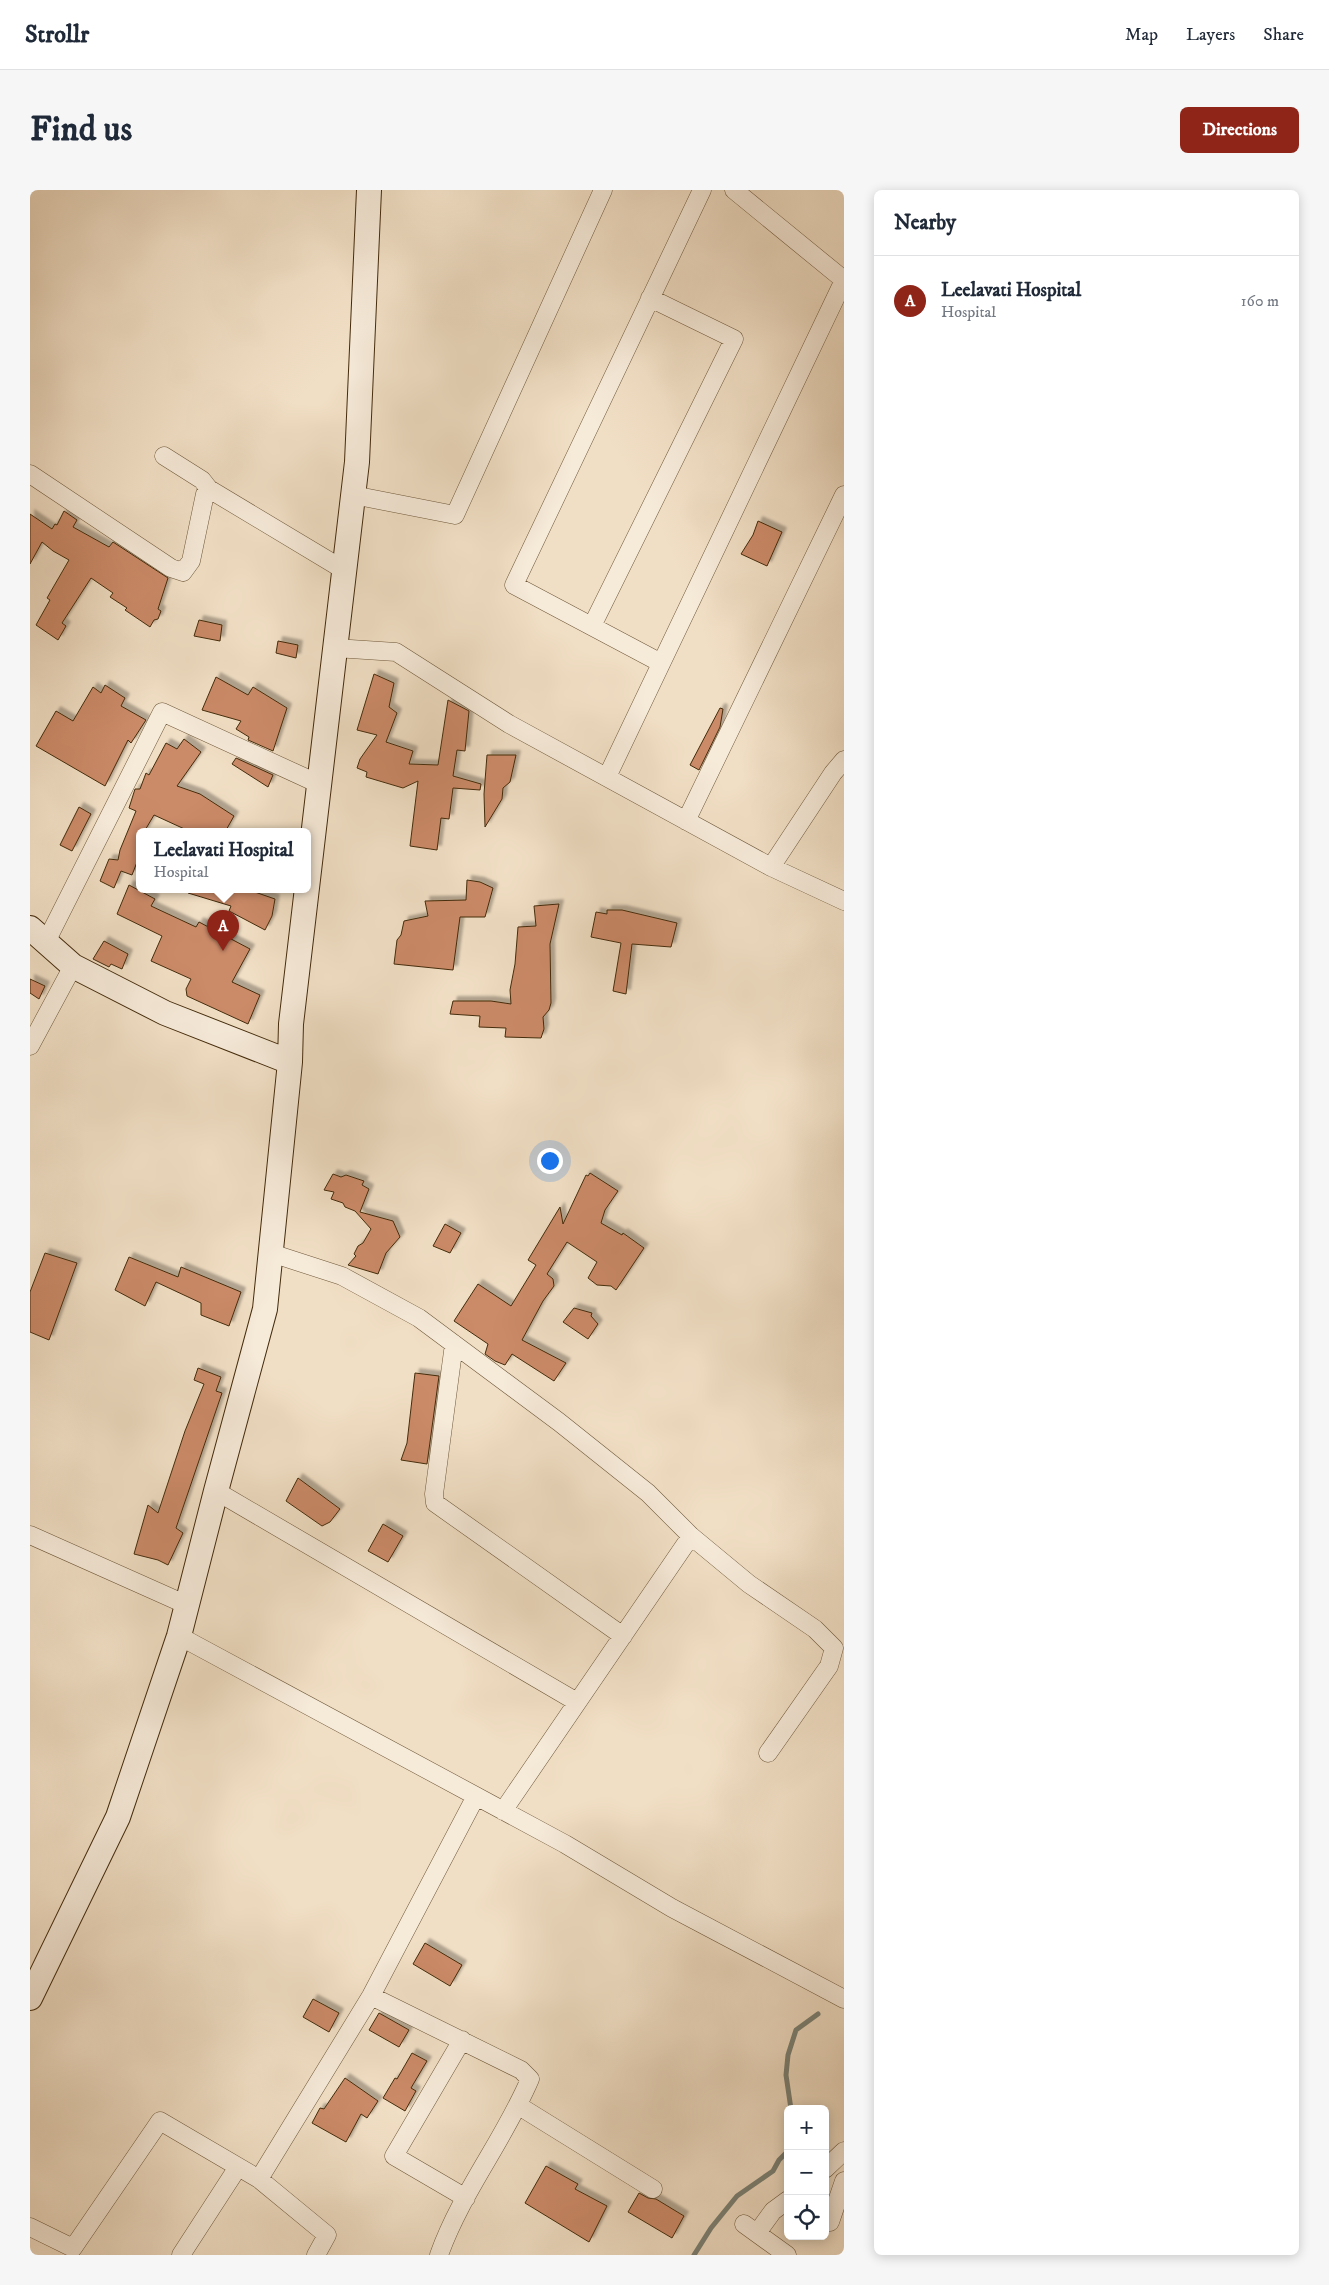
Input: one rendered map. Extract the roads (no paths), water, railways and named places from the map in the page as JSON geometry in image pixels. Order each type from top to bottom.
[{"type":"main road","points":[[311,853],[353,496],[370,190]]},
{"type":"main road","points":[[30,1998],[118,1817],[188,1605],[216,1491],[265,1309],[290,1062],[291,1024],[306,893]]},
{"type":"main road","points":[[38,935],[73,966],[165,1013],[290,1062]]},
{"type":"street","points":[[353,496],[455,515],[603,190]]},
{"type":"street","points":[[661,663],[514,585],[702,190]]},
{"type":"street","points":[[607,777],[844,280],[734,190]]},
{"type":"street","points":[[592,626],[734,339],[650,298]]},
{"type":"street","points":[[164,456],[202,480],[209,489],[344,570]]},
{"type":"street","points":[[30,474],[171,568],[183,572],[191,561],[205,494],[209,489]]},
{"type":"street","points":[[686,821],[844,495]]},
{"type":"street","points":[[335,648],[396,652],[509,724],[771,868],[844,901]]},
{"type":"street","points":[[38,935],[162,712],[319,784]]},
{"type":"street","points":[[771,868],[833,773],[844,760]]},
{"type":"street","points":[[30,1046],[73,966]]},
{"type":"street","points":[[271,1253],[342,1276],[419,1318],[559,1422],[648,1493],[691,1536],[749,1584],[815,1629],[839,1642],[828,1666],[768,1753]]},
{"type":"street","points":[[454,1344],[434,1494],[436,1503],[623,1636]]},
{"type":"street","points":[[216,1491],[577,1702]]},
{"type":"street","points":[[30,1534],[188,1605]]},
{"type":"street","points":[[503,1811],[691,1536]]},
{"type":"street","points":[[179,1636],[565,1844],[680,1913],[843,2001]]},
{"type":"street","points":[[259,2179],[371,1996],[476,1796]]},
{"type":"street","points":[[371,1996],[521,2070],[530,2079],[519,2106],[448,2230],[439,2255]]},
{"type":"street","points":[[462,2040],[394,2156],[466,2198]]},
{"type":"street","points":[[519,2106],[653,2189]]},
{"type":"street","points":[[30,2227],[78,2252],[160,2121],[259,2179],[327,2235],[316,2255]]},
{"type":"street","points":[[829,2165],[844,2151]]},
{"type":"street","points":[[181,2255],[238,2167]]},
{"type":"street","points":[[830,2222],[844,2181]]},
{"type":"street","points":[[784,2203],[750,2229],[787,2255]]},
{"type":"waterway","points":[[790,2105],[786,2075],[788,2055],[796,2030],[818,2014]]},
{"type":"waterway","points":[[694,2255],[711,2228],[737,2196],[773,2171],[784,2155]]},
{"type":"place","name":"Leelavati Hospital","points":[[223,951]]}]
